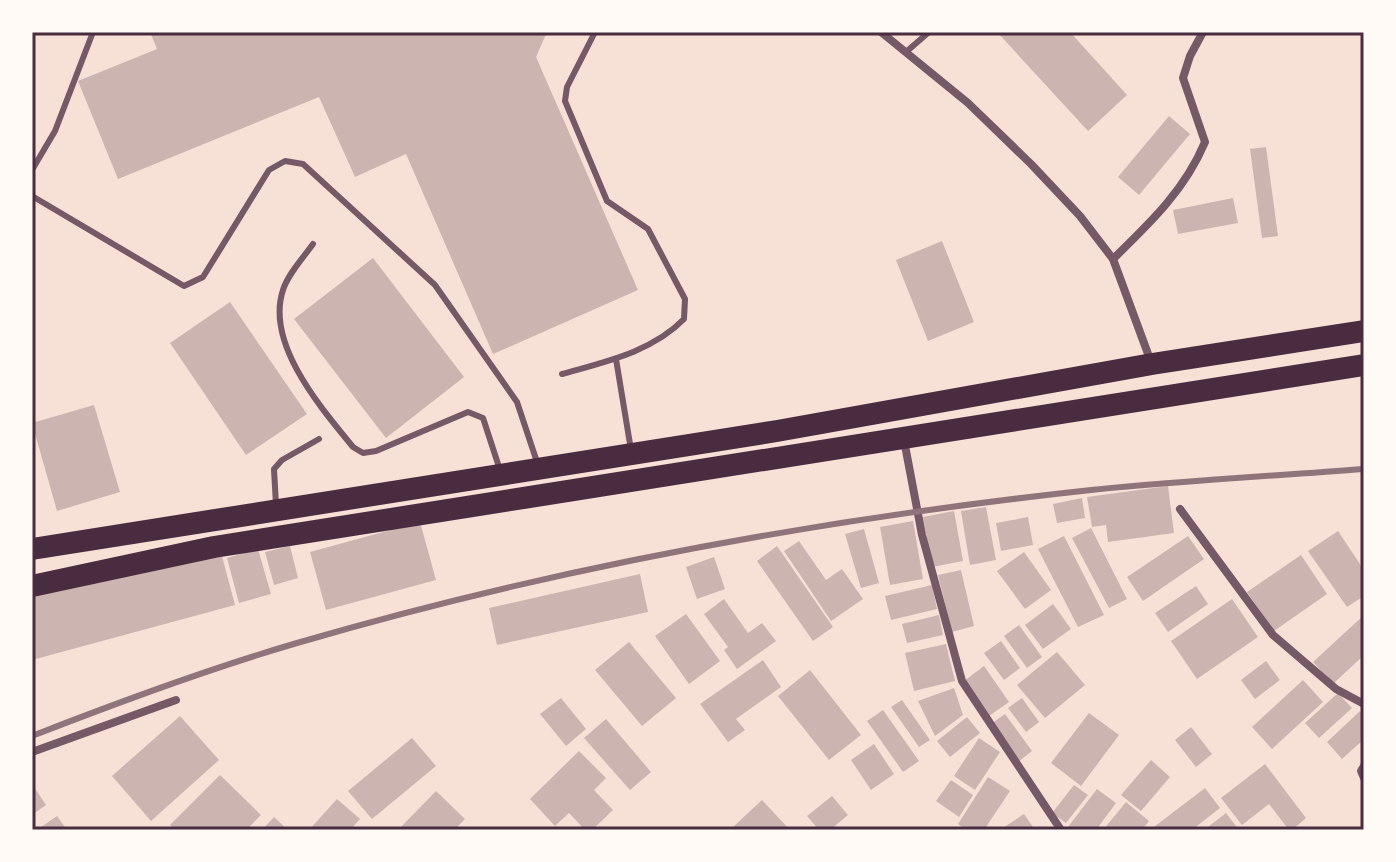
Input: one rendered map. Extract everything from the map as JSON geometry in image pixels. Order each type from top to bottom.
[{"type":"highway","points":[[32,549],[777,431],[1152,364],[1364,331]]},
{"type":"highway","points":[[32,586],[214,547],[1364,365]]},
{"type":"street","points":[[881,32],[968,103],[1080,216],[1113,259],[1152,364]]},
{"type":"street","points":[[1113,259],[1176,195],[1196,165],[1205,142],[1183,78],[1203,32]]},
{"type":"street","points":[[904,439],[922,535],[962,681],[1061,830]]},
{"type":"street","points":[[1180,509],[1273,635],[1336,689],[1364,704]]},
{"type":"street","points":[[32,752],[176,700]]},
{"type":"street","points":[[1364,766],[1361,771],[1364,778]]},
{"type":"lane","points":[[32,170],[55,131],[93,32]]},
{"type":"lane","points":[[562,374],[616,359],[668,336],[684,319],[685,299],[648,229],[607,201],[565,101],[567,87],[595,32]]},
{"type":"lane","points":[[906,52],[929,32]]},
{"type":"lane","points":[[32,196],[184,286],[203,277],[269,170],[285,161],[303,164],[435,285],[517,402],[538,468]]},
{"type":"lane","points":[[313,244],[283,287],[279,304],[284,342],[290,359],[353,447],[363,453],[376,451],[468,412],[483,418],[501,473]]},
{"type":"lane","points":[[616,359],[631,454]]},
{"type":"lane","points":[[276,509],[274,469],[282,460],[319,439]]},
{"type":"building","points":[[150,32],[547,32],[536,57],[638,290],[493,354],[406,154],[355,177],[319,97],[118,179],[78,81],[157,49]]},
{"type":"building","points":[[997,32],[1070,32],[1127,95],[1088,131]]},
{"type":"building","points":[[1169,116],[1190,134],[1139,195],[1118,177]]},
{"type":"building","points":[[1266,147],[1278,236],[1262,238],[1250,149]]},
{"type":"building","points":[[1233,198],[1238,223],[1178,234],[1173,210]]},
{"type":"building","points":[[942,241],[974,322],[928,341],[896,260]]},
{"type":"building","points":[[373,258],[464,377],[386,438],[294,319]]},
{"type":"building","points":[[230,302],[307,414],[246,455],[170,343]]},
{"type":"building","points":[[94,405],[120,492],[57,511],[32,423]]},
{"type":"building","points":[[1168,486],[1174,533],[1108,542],[1106,525],[1092,527],[1087,497]]},
{"type":"building","points":[[1082,498],[1085,518],[1057,523],[1053,504]]},
{"type":"building","points":[[986,507],[996,560],[970,565],[961,511]]},
{"type":"building","points":[[954,511],[963,561],[932,567],[923,517]]},
{"type":"building","points":[[1028,517],[1033,545],[1001,551],[996,523]]},
{"type":"building","points":[[913,521],[923,579],[890,585],[880,527]]},
{"type":"building","points":[[420,522],[436,580],[326,610],[310,552]]},
{"type":"building","points":[[1091,528],[1127,599],[1109,608],[1072,538]]},
{"type":"building","points":[[864,529],[879,583],[861,588],[845,534]]},
{"type":"building","points":[[1338,531],[1364,570],[1364,596],[1347,607],[1308,551]]},
{"type":"building","points":[[1064,536],[1104,615],[1078,627],[1038,549]]},
{"type":"building","points":[[1188,536],[1204,559],[1143,601],[1127,577]]},
{"type":"building","points":[[799,541],[826,580],[842,569],[863,599],[831,621],[784,551]]},
{"type":"building","points":[[219,545],[235,605],[32,660],[32,596]]},
{"type":"building","points":[[290,546],[298,578],[274,585],[265,552]]},
{"type":"building","points":[[777,546],[833,627],[813,641],[757,561]]},
{"type":"building","points":[[258,549],[271,594],[239,603],[227,558]]},
{"type":"building","points":[[1024,552],[1051,590],[1025,609],[997,571]]},
{"type":"building","points":[[1301,555],[1327,594],[1274,631],[1247,592]]},
{"type":"building","points":[[714,557],[725,589],[697,599],[686,567]]},
{"type":"building","points":[[961,570],[974,626],[952,632],[938,575]]},
{"type":"building","points":[[640,574],[648,612],[497,645],[489,608]]},
{"type":"building","points":[[932,585],[937,609],[891,620],[885,596]]},
{"type":"building","points":[[1196,586],[1208,604],[1168,632],[1155,613]]},
{"type":"building","points":[[724,599],[748,633],[762,623],[776,641],[737,669],[724,650],[728,647],[704,614]]},
{"type":"building","points":[[1232,599],[1258,637],[1197,679],[1171,641]]},
{"type":"building","points":[[1053,604],[1071,629],[1043,649],[1025,625]]},
{"type":"building","points":[[686,614],[720,661],[689,684],[655,636]]},
{"type":"building","points":[[939,615],[943,635],[907,643],[902,624]]},
{"type":"building","points":[[1364,615],[1364,655],[1333,684],[1313,662]]},
{"type":"building","points":[[1019,625],[1042,657],[1027,668],[1004,636]]},
{"type":"building","points":[[1001,641],[1020,668],[1004,680],[984,653]]},
{"type":"building","points":[[629,642],[676,698],[642,726],[595,670]]},
{"type":"building","points":[[946,644],[955,681],[914,691],[905,653]]},
{"type":"building","points":[[1057,652],[1085,685],[1045,718],[1017,685]]},
{"type":"building","points":[[763,660],[781,687],[736,719],[745,730],[728,742],[700,704]]},
{"type":"building","points":[[1266,661],[1280,680],[1255,699],[1241,680]]},
{"type":"building","points":[[984,666],[1009,702],[989,716],[964,681]]},
{"type":"building","points":[[810,670],[861,735],[829,760],[778,696]]},
{"type":"building","points":[[1303,680],[1323,702],[1272,749],[1252,727]]},
{"type":"building","points":[[954,688],[963,715],[935,736],[918,701]]},
{"type":"building","points":[[1338,693],[1352,708],[1319,738],[1305,723]]},
{"type":"building","points":[[561,698],[586,729],[566,746],[540,714]]},
{"type":"building","points":[[1022,698],[1039,722],[1026,732],[1008,708]]},
{"type":"building","points":[[902,700],[930,740],[919,747],[891,707]]},
{"type":"building","points":[[883,710],[919,761],[903,772],[867,721]]},
{"type":"building","points":[[1360,711],[1364,715],[1364,739],[1342,759],[1327,742]]},
{"type":"building","points":[[1089,713],[1119,735],[1081,786],[1051,763]]},
{"type":"building","points":[[1005,714],[1032,751],[1018,762],[991,724]]},
{"type":"building","points":[[180,716],[219,760],[151,821],[112,776]]},
{"type":"building","points":[[967,717],[980,733],[950,757],[937,741]]},
{"type":"building","points":[[606,719],[651,772],[630,790],[584,738]]},
{"type":"building","points":[[1191,727],[1212,754],[1196,767],[1175,740]]},
{"type":"building","points":[[412,738],[436,766],[372,819],[348,791]]},
{"type":"building","points":[[979,738],[1000,752],[975,790],[954,776]]},
{"type":"building","points":[[874,744],[894,774],[871,790],[851,760]]},
{"type":"building","points":[[579,751],[606,778],[594,790],[613,810],[592,830],[585,830],[569,813],[555,826],[530,799]]},
{"type":"building","points":[[1151,760],[1170,777],[1141,811],[1121,795]]},
{"type":"building","points":[[1265,764],[1306,818],[1292,830],[1269,804],[1242,825],[1221,798]]},
{"type":"building","points":[[220,775],[261,815],[246,830],[175,830],[170,825]]},
{"type":"building","points":[[988,777],[1010,791],[984,830],[967,830],[958,824]]},
{"type":"building","points":[[951,780],[973,795],[959,817],[936,801]]},
{"type":"building","points":[[32,784],[46,805],[32,815]]},
{"type":"building","points":[[1074,785],[1088,795],[1066,823],[1052,813]]},
{"type":"building","points":[[1205,788],[1220,808],[1192,830],[1150,830]]},
{"type":"building","points":[[1097,789],[1116,803],[1096,830],[1072,830],[1068,827]]},
{"type":"building","points":[[436,791],[465,819],[454,830],[398,830]]},
{"type":"building","points":[[832,796],[848,815],[830,830],[819,830],[807,816]]},
{"type":"building","points":[[337,799],[360,819],[350,830],[309,830]]},
{"type":"building","points":[[762,800],[790,830],[736,830],[733,827]]},
{"type":"building","points":[[1126,802],[1149,821],[1142,830],[1103,830]]},
{"type":"building","points":[[1226,813],[1239,830],[1204,830]]},
{"type":"building","points":[[1024,814],[1035,830],[1000,830]]},
{"type":"building","points":[[57,816],[67,830],[37,830]]},
{"type":"building","points":[[274,817],[288,830],[262,830]]},
{"type":"railway","points":[[32,736],[164,686],[297,643],[493,591],[591,569],[890,515],[1125,487],[1364,469]]}]
